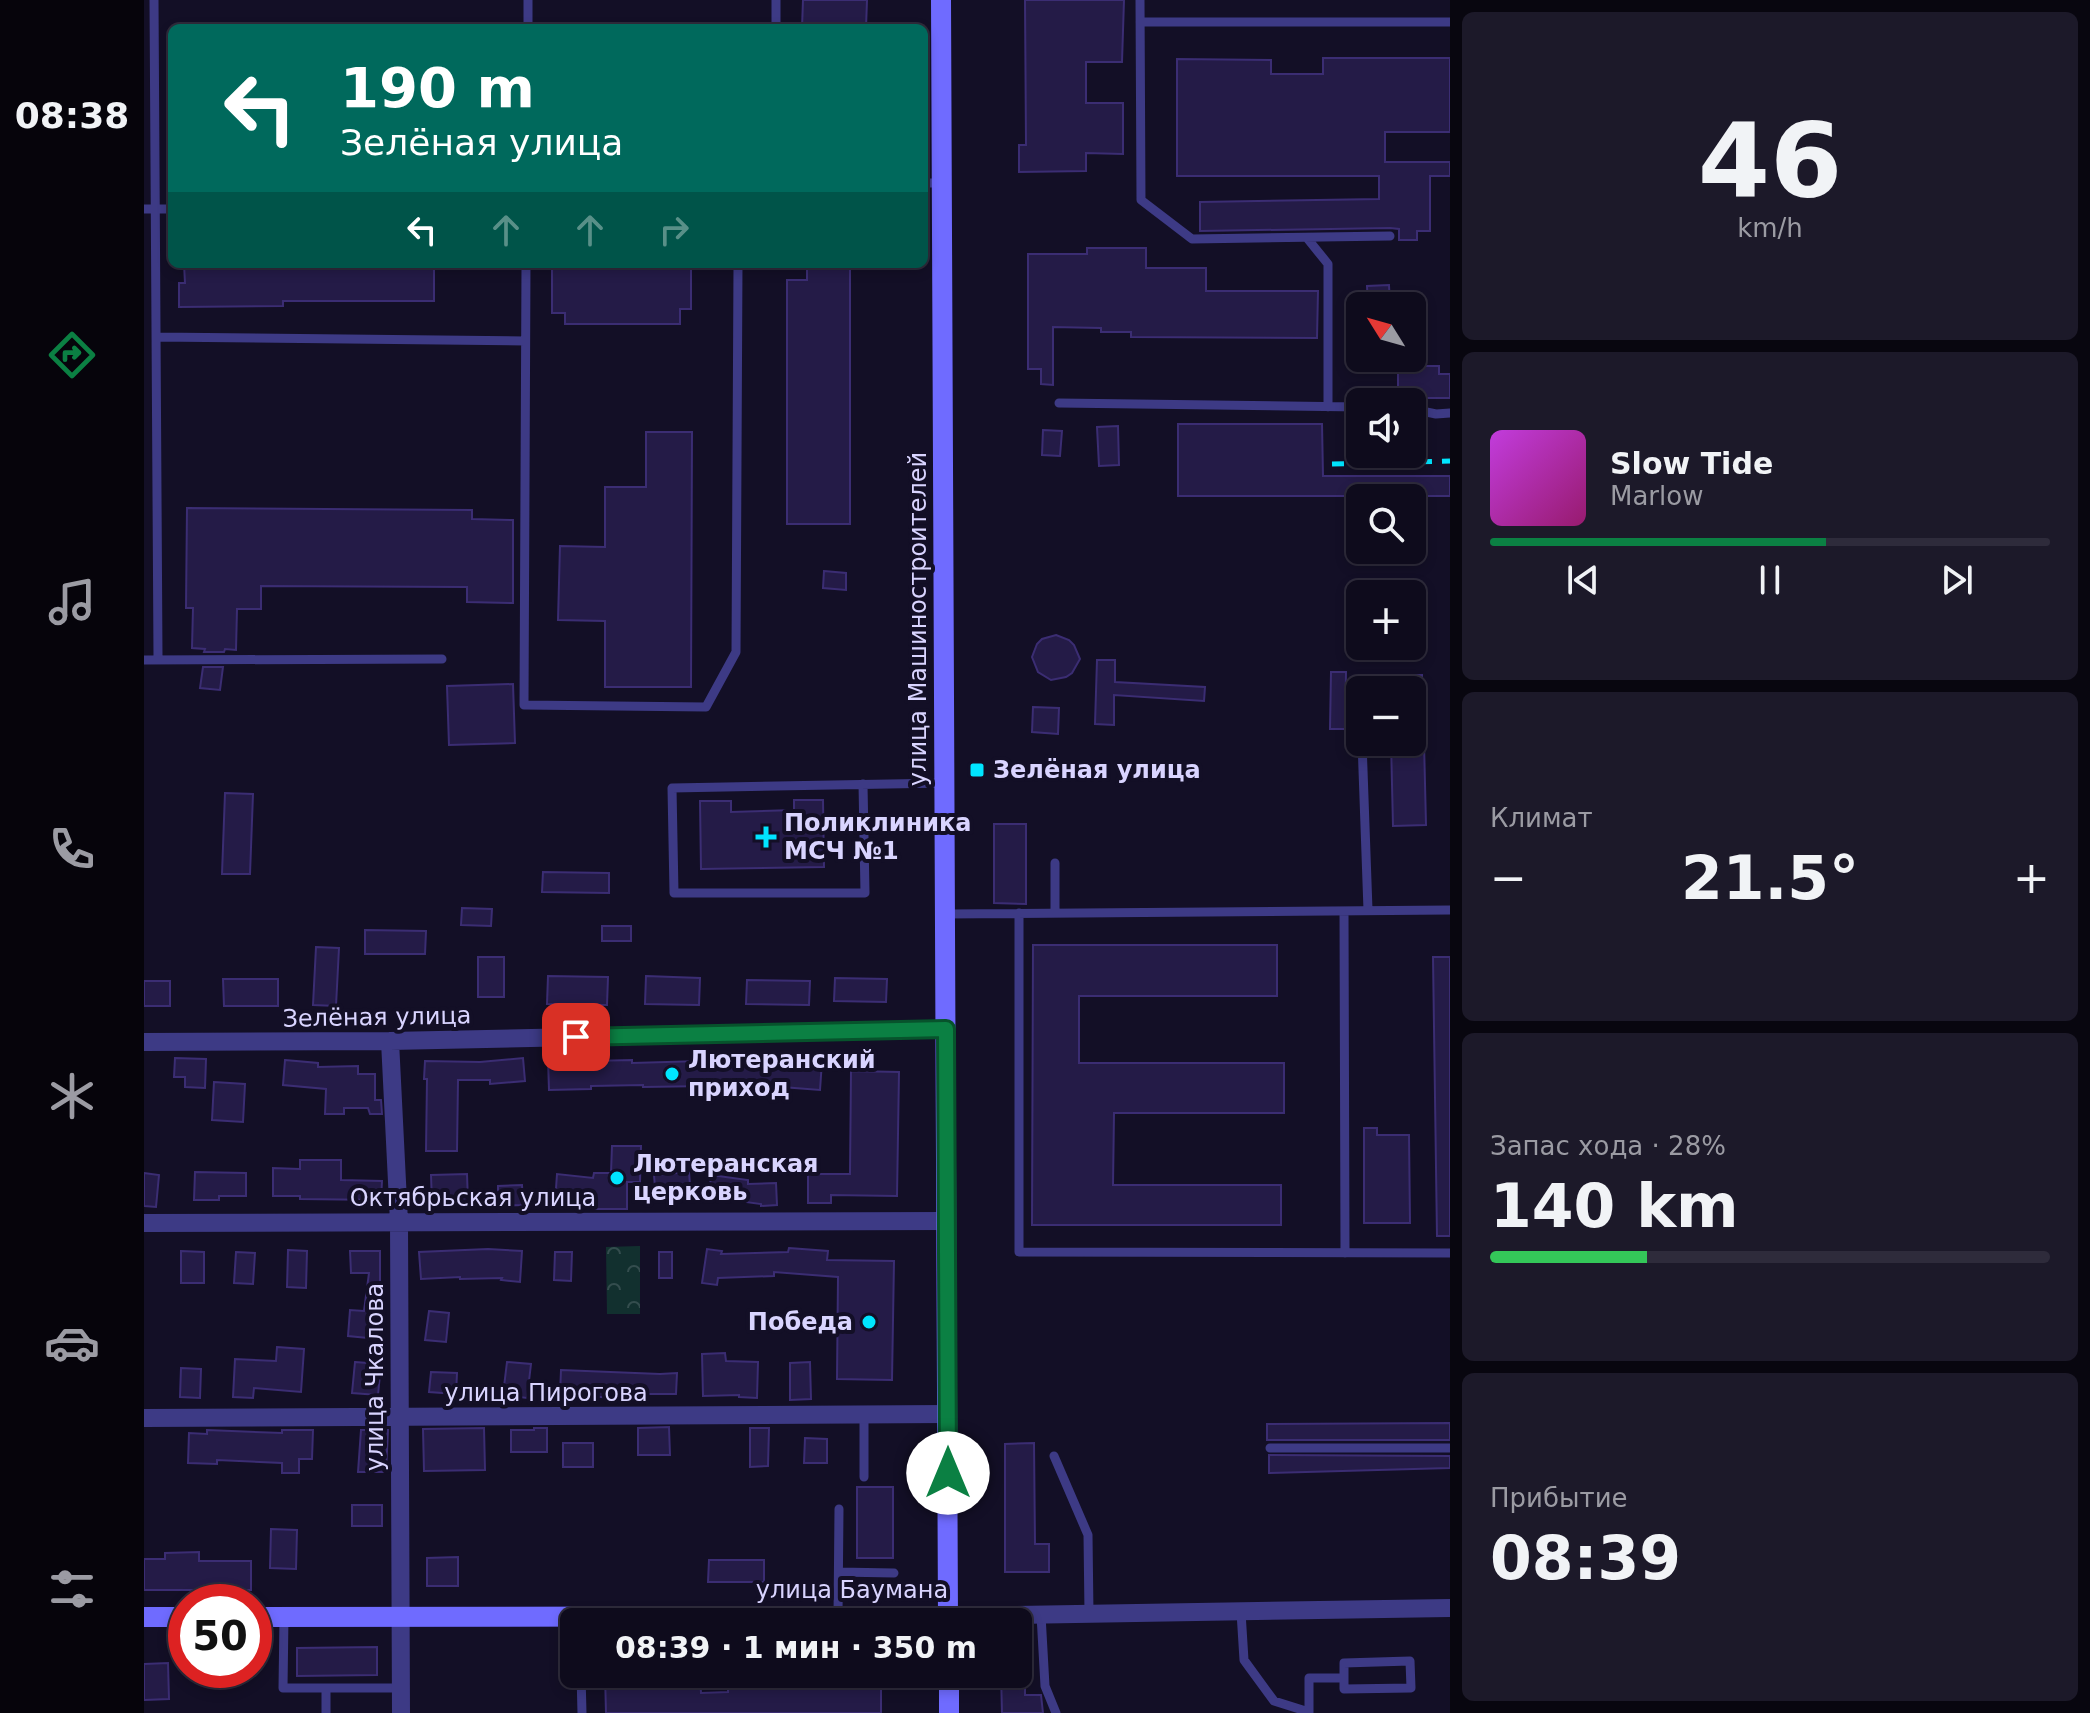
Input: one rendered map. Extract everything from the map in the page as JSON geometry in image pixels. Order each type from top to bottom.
[{"type":"main road","name":"улица Машиностроителей","points":[[941,0],[933,183],[945,783],[948,1608]]},
{"type":"main road","points":[[144,1617],[168,1617]]},
{"type":"main road","name":"улица Баумана","points":[[272,1617],[560,1619]]},
{"type":"main road","points":[[949,1688],[949,1713]]},
{"type":"street","name":"Зелёная улица","points":[[144,1042],[390,1041],[946,1029]]},
{"type":"street","name":"улица Чкалова","points":[[390,1041],[399,1222],[401,1713]]},
{"type":"street","name":"Октябрьская улица","points":[[144,1223],[947,1221]]},
{"type":"street","name":"улица Пирогова","points":[[144,1418],[948,1414]]},
{"type":"street","name":"улица Баумана","points":[[1032,1615],[1450,1608]]},
{"type":"lane","points":[[154,0],[158,657]]},
{"type":"lane","points":[[528,0],[528,24]]},
{"type":"lane","points":[[776,0],[776,24]]},
{"type":"lane","points":[[1140,0],[1141,200],[1192,239],[1390,236]]},
{"type":"lane","points":[[1140,22],[1450,22]]},
{"type":"lane","points":[[144,209],[168,209]]},
{"type":"lane","points":[[144,228],[155,228]]},
{"type":"lane","points":[[1307,238],[1328,264],[1328,407]]},
{"type":"lane","points":[[526,268],[524,705],[706,707],[736,652],[738,268]]},
{"type":"lane","points":[[156,337],[525,341]]},
{"type":"lane","points":[[1059,403],[1346,407]]},
{"type":"lane","points":[[1426,412],[1450,413]]},
{"type":"lane","points":[[144,660],[442,659]]},
{"type":"lane","points":[[1362,756],[1368,910]]},
{"type":"lane","points":[[863,784],[865,893],[674,893],[672,788],[863,784],[945,783]]},
{"type":"lane","points":[[1055,863],[1055,913]]},
{"type":"lane","points":[[945,914],[1450,910]]},
{"type":"lane","points":[[1344,911],[1345,1253]]},
{"type":"lane","points":[[1019,913],[1019,1252],[1450,1253]]},
{"type":"lane","points":[[864,1415],[864,1477]]},
{"type":"lane","points":[[1270,1448],[1450,1448]]},
{"type":"lane","points":[[1054,1456],[1088,1535],[1089,1614]]},
{"type":"lane","points":[[838,1608],[839,1509]]},
{"type":"lane","points":[[839,1572],[894,1573]]},
{"type":"lane","points":[[1241,1612],[1244,1660],[1274,1701],[1309,1712],[1309,1678],[1344,1678]]},
{"type":"lane","points":[[1041,1615],[1045,1686],[1056,1713]]},
{"type":"lane","points":[[284,1617],[283,1688],[400,1688]]},
{"type":"lane","points":[[1410,1661],[1411,1688],[1344,1689],[1344,1678],[1344,1663],[1410,1661]]},
{"type":"lane","points":[[326,1688],[326,1713]]},
{"type":"lane","points":[[581,1688],[582,1713]]},
{"type":"green space","points":[[640,1246],[640,1314],[607,1314],[606,1247]]},
{"type":"building","points":[[803,0],[867,0],[866,24],[802,24]]},
{"type":"building","points":[[1025,0],[1124,0],[1122,62],[1086,62],[1086,103],[1123,103],[1123,154],[1086,153],[1086,171],[1019,172],[1019,145],[1026,145]]},
{"type":"building","points":[[1323,58],[1450,58],[1450,132],[1385,132],[1385,162],[1450,162],[1450,176],[1430,176],[1430,231],[1417,231],[1417,240],[1399,240],[1399,229],[1390,228],[1200,231],[1200,202],[1379,199],[1379,176],[1177,176],[1177,59],[1271,60],[1271,74],[1323,74]]},
{"type":"building","points":[[1087,248],[1146,248],[1146,268],[1206,268],[1206,291],[1318,291],[1317,338],[1131,337],[1131,332],[1101,332],[1101,328],[1053,327],[1053,385],[1041,384],[1041,369],[1028,369],[1028,254],[1087,254]]},
{"type":"building","points":[[184,268],[434,268],[434,301],[283,301],[283,306],[179,307],[179,283],[185,283]]},
{"type":"building","points":[[552,268],[691,268],[691,309],[680,309],[680,324],[565,324],[565,313],[552,313]]},
{"type":"building","points":[[807,268],[850,268],[850,524],[787,524],[787,280],[807,280]]},
{"type":"building","points":[[1389,285],[1389,292],[1367,292],[1367,286]]},
{"type":"building","points":[[1426,366],[1439,366],[1439,374],[1450,374],[1450,398],[1426,398],[1426,388],[1398,388],[1398,372],[1426,372]]},
{"type":"building","points":[[1178,424],[1322,424],[1323,476],[1450,476],[1450,496],[1426,496],[1426,484],[1346,484],[1346,496],[1178,496]]},
{"type":"building","points":[[1118,426],[1119,465],[1099,466],[1097,427]]},
{"type":"building","points":[[1043,430],[1062,431],[1060,456],[1042,455]]},
{"type":"building","points":[[646,432],[692,432],[691,687],[605,687],[605,621],[558,620],[560,546],[605,547],[605,487],[646,487]]},
{"type":"building","points":[[187,508],[472,510],[472,519],[513,520],[513,603],[467,602],[467,587],[261,586],[261,609],[237,609],[236,650],[204,652],[205,649],[192,648],[193,608],[186,608]]},
{"type":"building","points":[[824,571],[846,573],[846,590],[823,588]]},
{"type":"building","points":[[1056,635],[1074,645],[1080,659],[1072,673],[1051,680],[1038,672],[1032,657],[1042,639]]},
{"type":"building","points":[[1097,660],[1115,660],[1115,682],[1205,687],[1204,701],[1114,695],[1114,725],[1095,724]]},
{"type":"building","points":[[203,667],[223,667],[220,690],[200,688]]},
{"type":"building","points":[[1331,672],[1346,672],[1345,729],[1330,729]]},
{"type":"building","points":[[513,684],[515,743],[449,745],[447,686]]},
{"type":"building","points":[[1033,707],[1059,708],[1058,734],[1032,732]]},
{"type":"building","points":[[1391,756],[1424,756],[1426,825],[1393,826]]},
{"type":"building","points":[[225,793],[253,794],[250,874],[222,874]]},
{"type":"building","points":[[794,800],[823,800],[824,867],[701,869],[700,801],[731,801],[731,812],[794,810]]},
{"type":"building","points":[[994,824],[1026,824],[1026,904],[994,903]]},
{"type":"building","points":[[543,872],[609,873],[609,893],[542,892]]},
{"type":"building","points":[[462,908],[492,909],[491,926],[461,925]]},
{"type":"building","points":[[602,926],[631,926],[631,941],[602,941]]},
{"type":"building","points":[[365,930],[426,931],[425,954],[365,954]]},
{"type":"building","points":[[1033,945],[1277,945],[1277,996],[1079,996],[1079,1063],[1284,1063],[1284,1113],[1114,1113],[1113,1185],[1281,1185],[1281,1225],[1032,1225]]},
{"type":"building","points":[[316,947],[339,948],[336,1006],[313,1005]]},
{"type":"building","points":[[478,957],[504,957],[504,997],[478,997]]},
{"type":"building","points":[[1433,957],[1450,957],[1450,1236],[1437,1236]]},
{"type":"building","points":[[548,976],[608,977],[607,1005],[547,1004]]},
{"type":"building","points":[[646,976],[700,978],[699,1005],[645,1004]]},
{"type":"building","points":[[835,978],[887,979],[886,1002],[834,1001]]},
{"type":"building","points":[[223,979],[278,979],[278,1006],[224,1006]]},
{"type":"building","points":[[747,980],[810,981],[809,1005],[746,1004]]},
{"type":"building","points":[[144,981],[170,981],[170,1006],[144,1006]]},
{"type":"building","points":[[175,1058],[206,1059],[205,1088],[185,1087],[185,1077],[174,1077]]},
{"type":"building","points":[[523,1058],[525,1081],[490,1084],[490,1080],[458,1080],[457,1151],[426,1151],[425,1061],[480,1062]]},
{"type":"building","points":[[784,1059],[822,1061],[820,1090],[782,1085],[726,1088],[726,1094],[706,1095],[706,1086],[643,1085],[549,1090],[548,1060],[632,1060],[632,1063],[701,1061],[725,1064]]},
{"type":"building","points":[[285,1060],[318,1063],[318,1067],[358,1066],[358,1074],[375,1074],[375,1100],[381,1100],[382,1114],[370,1114],[368,1108],[344,1108],[344,1114],[325,1114],[326,1089],[283,1085]]},
{"type":"building","points":[[851,1071],[899,1072],[897,1196],[831,1195],[831,1203],[808,1203],[808,1174],[850,1174]]},
{"type":"building","points":[[214,1082],[245,1084],[243,1122],[212,1120]]},
{"type":"building","points":[[1364,1128],[1377,1128],[1377,1135],[1409,1135],[1410,1223],[1364,1223]]},
{"type":"building","name":"Лютеранская церковь","points":[[612,1146],[641,1146],[640,1182],[627,1182],[627,1209],[593,1209],[593,1206],[555,1203],[557,1174],[593,1178],[594,1173],[611,1173]]},
{"type":"building","points":[[300,1160],[341,1160],[341,1180],[382,1181],[381,1200],[273,1196],[273,1168],[300,1169]]},
{"type":"building","points":[[195,1172],[246,1173],[246,1196],[194,1200]]},
{"type":"building","points":[[689,1172],[691,1198],[656,1200],[654,1175]]},
{"type":"building","points":[[144,1173],[159,1175],[156,1207],[144,1206]]},
{"type":"building","points":[[467,1174],[468,1202],[432,1203],[431,1175]]},
{"type":"building","points":[[711,1175],[748,1180],[748,1184],[776,1183],[777,1205],[761,1206],[709,1197]]},
{"type":"building","points":[[522,1185],[523,1205],[498,1206],[498,1186]]},
{"type":"building","points":[[789,1248],[828,1251],[827,1260],[894,1261],[892,1380],[837,1379],[838,1277],[774,1272],[774,1276],[718,1278],[717,1285],[702,1283],[707,1249],[722,1251],[721,1254],[788,1252]]},
{"type":"building","points":[[288,1250],[307,1251],[306,1288],[287,1287]]},
{"type":"building","points":[[181,1251],[204,1252],[204,1283],[181,1283]]},
{"type":"building","points":[[350,1251],[380,1251],[378,1339],[348,1336],[350,1310],[364,1311],[369,1273],[351,1273]]},
{"type":"building","points":[[522,1251],[520,1282],[502,1278],[421,1279],[419,1252]]},
{"type":"building","points":[[236,1252],[255,1253],[253,1284],[234,1283]]},
{"type":"building","points":[[555,1252],[572,1252],[571,1281],[554,1280]]},
{"type":"building","points":[[659,1252],[672,1252],[672,1278],[659,1278]]},
{"type":"building","points":[[429,1311],[449,1313],[446,1342],[425,1340]]},
{"type":"building","points":[[277,1347],[304,1349],[301,1392],[254,1388],[253,1398],[233,1397],[235,1359],[276,1361]]},
{"type":"building","points":[[725,1353],[726,1361],[758,1362],[757,1398],[703,1396],[702,1354]]},
{"type":"building","points":[[355,1362],[381,1364],[378,1395],[352,1393]]},
{"type":"building","points":[[507,1362],[531,1364],[527,1398],[503,1395]]},
{"type":"building","points":[[810,1362],[811,1399],[790,1400],[790,1363]]},
{"type":"building","points":[[181,1368],[201,1369],[200,1398],[180,1397]]},
{"type":"building","points":[[561,1370],[677,1373],[676,1394],[640,1394],[640,1399],[560,1395]]},
{"type":"building","points":[[431,1372],[457,1373],[456,1394],[429,1392]]},
{"type":"building","points":[[1450,1423],[1450,1440],[1267,1440],[1267,1424]]},
{"type":"building","points":[[669,1427],[670,1455],[638,1455],[638,1428]]},
{"type":"building","points":[[484,1428],[485,1470],[424,1471],[423,1429]]},
{"type":"building","points":[[547,1428],[547,1452],[511,1452],[511,1430]]},
{"type":"building","points":[[750,1428],[769,1428],[768,1466],[750,1467]]},
{"type":"building","points":[[207,1430],[282,1433],[282,1430],[313,1430],[312,1459],[299,1459],[299,1473],[282,1473],[282,1463],[217,1460],[217,1464],[188,1463],[189,1433],[207,1434]]},
{"type":"building","points":[[361,1430],[388,1430],[386,1472],[358,1472]]},
{"type":"building","points":[[805,1438],[827,1439],[827,1463],[804,1463]]},
{"type":"building","points":[[563,1443],[593,1443],[593,1467],[563,1467]]},
{"type":"building","points":[[1034,1443],[1035,1544],[1049,1544],[1049,1572],[1005,1572],[1005,1444]]},
{"type":"building","points":[[1269,1455],[1450,1456],[1450,1468],[1269,1473]]},
{"type":"building","points":[[857,1487],[893,1487],[893,1558],[857,1558]]},
{"type":"building","points":[[352,1505],[382,1505],[382,1526],[352,1526]]},
{"type":"building","points":[[271,1529],[297,1530],[296,1569],[270,1568]]},
{"type":"building","points":[[199,1552],[199,1561],[251,1561],[251,1584],[168,1584],[168,1590],[144,1590],[144,1559],[165,1559],[165,1553]]},
{"type":"building","points":[[458,1557],[458,1586],[427,1586],[427,1558]]},
{"type":"building","points":[[709,1560],[764,1560],[764,1582],[708,1582]]},
{"type":"building","points":[[377,1647],[377,1675],[297,1676],[297,1648]]},
{"type":"building","points":[[168,1663],[169,1699],[144,1700],[144,1664]]},
{"type":"building","points":[[605,1688],[701,1688],[701,1693],[728,1692],[728,1688],[881,1688],[881,1713],[606,1713]]},
{"type":"building","points":[[1001,1688],[1025,1688],[1025,1695],[1041,1695],[1043,1713],[1002,1713]]},
{"type":"railway","points":[[1332,464],[1450,461]]},
{"type":"place","name":"Зелёная улица","points":[[977,770]]},
{"type":"place","name":"Поликлиника МСЧ №1","points":[[766,837]]},
{"type":"place","name":"Лютеранский приход","points":[[672,1074]]},
{"type":"place","name":"Лютеранская церковь","points":[[617,1178]]},
{"type":"place","name":"Победа","points":[[869,1322]]},
{"type":"route","points":[[576,1037],[946,1029],[948,1473]]}]
